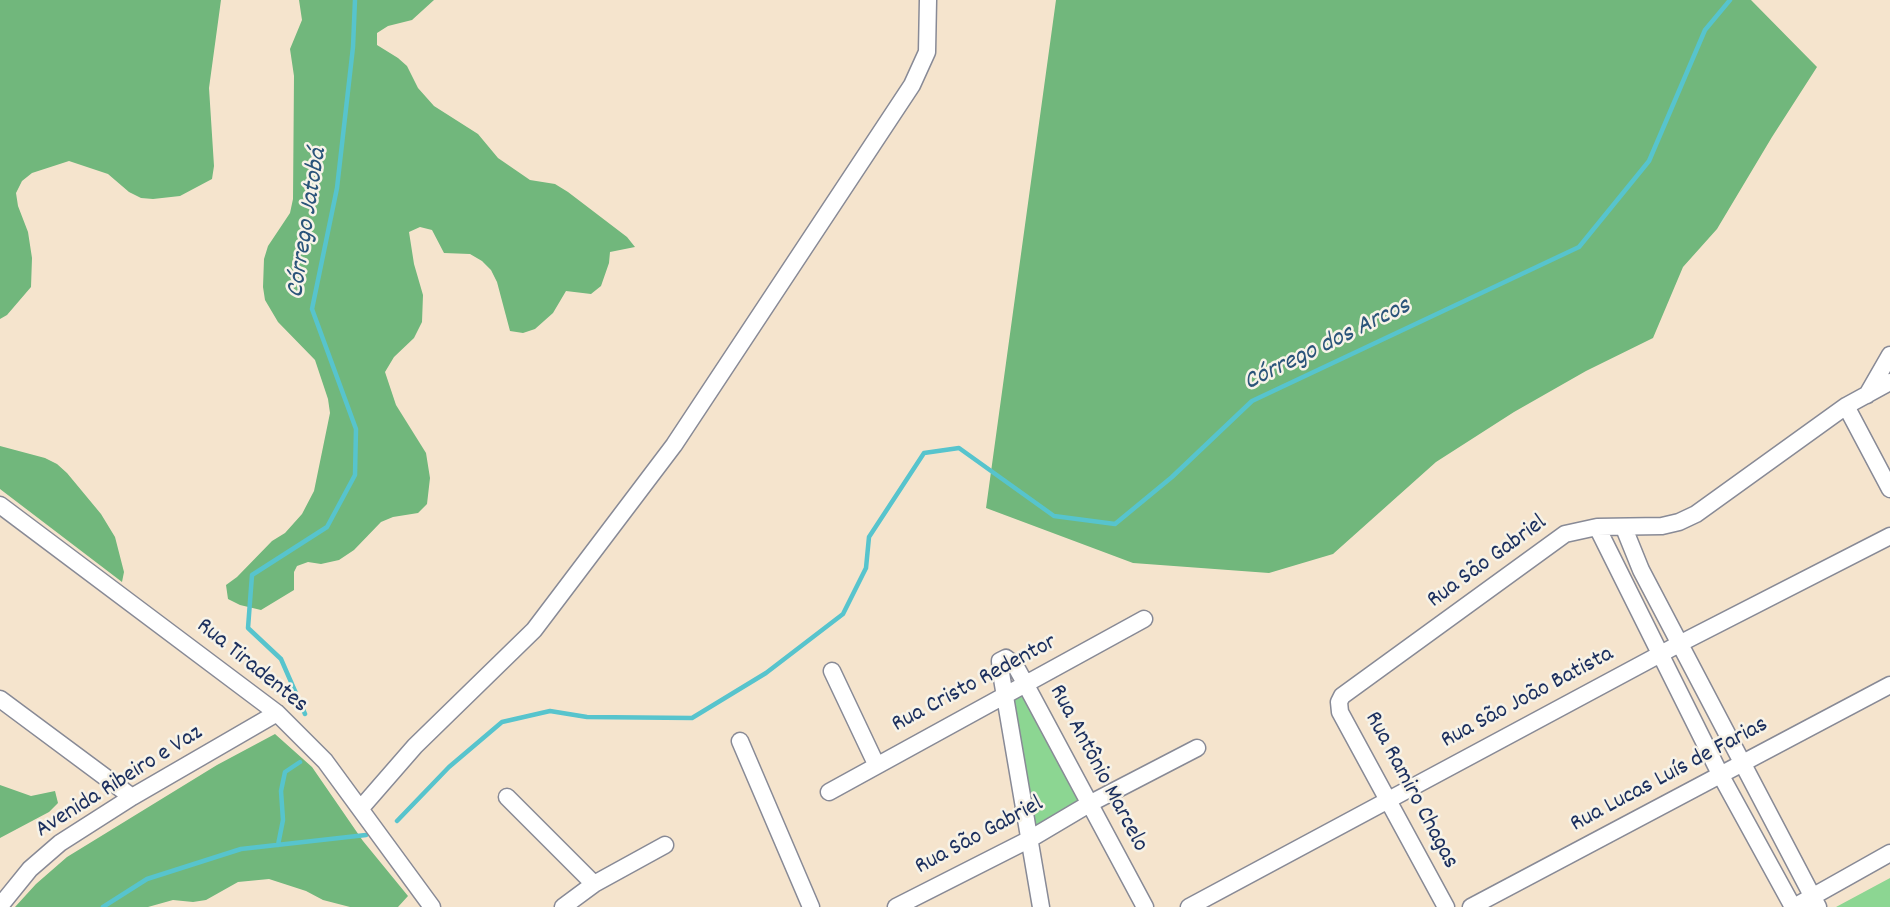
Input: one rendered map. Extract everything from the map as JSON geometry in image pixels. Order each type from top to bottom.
[{"type":"street","points":[[362,808],[415,746],[534,630],[674,445],[912,85],[927,52],[928,0]]},
{"type":"street","points":[[1867,395],[1890,355]]},
{"type":"street","name":"Rua São Gabriel","points":[[1342,696],[1565,534],[1597,527],[1662,526],[1679,522],[1696,514],[1846,406],[1890,382]]},
{"type":"street","points":[[1846,406],[1890,489]]},
{"type":"street","name":"Rua Tiradentes","points":[[0,505],[277,713],[325,761],[432,907]]},
{"type":"street","points":[[1597,527],[1720,774],[1793,907],[1816,902],[1890,853]]},
{"type":"street","points":[[1624,528],[1641,570],[1816,902]]},
{"type":"street","name":"Rua São João Batista","points":[[1189,907],[1660,654],[1890,536]]},
{"type":"street","name":"Rua Cristo Redentor","points":[[829,792],[1144,619]]},
{"type":"street","name":"Rua Antônio Marcelo","points":[[1005,696],[1000,664],[1002,659],[1006,658],[1015,666],[1026,685],[1145,907]]},
{"type":"street","points":[[832,671],[876,764]]},
{"type":"street","name":"Rua Lucas Luís de Farias","points":[[1471,907],[1890,685]]},
{"type":"street","points":[[1005,696],[1041,907]]},
{"type":"street","name":"Rua Ramiro Chagas","points":[[1342,696],[1339,702],[1340,712],[1446,907]]},
{"type":"street","points":[[0,699],[132,797]]},
{"type":"street","name":"Avenida Ribeiro e Vaz","points":[[0,906],[30,869],[60,843],[132,797],[277,713]]},
{"type":"street","points":[[740,741],[810,906]]},
{"type":"street","name":"Rua São Gabriel","points":[[896,907],[1030,839],[1089,804],[1197,748]]},
{"type":"street","points":[[507,797],[594,884]]},
{"type":"street","points":[[563,907],[594,884],[665,845]]},
{"type":"green space","points":[[0,0],[221,0],[209,88],[214,166],[212,179],[180,196],[153,199],[141,198],[129,192],[108,174],[69,161],[32,173],[22,181],[16,193],[28,232],[32,258],[31,287],[7,315],[0,319]]},
{"type":"green space","points":[[299,0],[434,0],[412,20],[388,26],[377,33],[377,45],[407,66],[418,88],[434,106],[478,134],[498,158],[530,180],[555,184],[568,192],[627,237],[635,247],[610,252],[601,286],[591,294],[566,291],[553,313],[535,329],[523,333],[510,331],[497,282],[482,261],[470,254],[444,253],[432,230],[420,227],[409,232],[423,295],[422,322],[414,338],[394,357],[385,372],[396,405],[426,453],[430,478],[427,504],[418,513],[381,522],[354,550],[339,560],[321,564],[308,562],[297,566],[294,572],[294,590],[261,610],[228,599],[226,585],[272,541],[285,533],[302,514],[314,491],[330,413],[315,360],[278,322],[265,300],[263,287],[264,259],[268,246],[290,213],[293,199],[294,76],[290,49],[302,20]]},
{"type":"green space","points":[[1056,0],[1751,0],[1817,67],[1717,229],[1683,267],[1653,338],[1586,371],[1514,412],[1436,462],[1333,554],[1269,573],[1133,563],[986,508]]},
{"type":"green space","points":[[0,446],[45,458],[67,473],[101,514],[115,537],[124,572],[122,582],[0,489]]},
{"type":"green space","points":[[1025,693],[1082,802],[1034,827],[1011,698]]},
{"type":"green space","points":[[275,734],[312,767],[363,841],[408,896],[398,907],[350,907],[323,900],[306,891],[269,879],[238,882],[206,900],[173,900],[148,907],[15,907],[67,857],[217,765]]},
{"type":"green space","points":[[0,785],[31,796],[55,791],[58,803],[49,812],[0,838]]},
{"type":"green space","points":[[1890,878],[1890,907],[1836,907]]},
{"type":"waterway","name":"Córrego Jatobá","points":[[305,714],[281,659],[248,628],[252,575],[327,527],[355,475],[356,429],[312,309],[337,188],[353,47],[355,0]]},
{"type":"waterway","name":"Córrego dos Arcos","points":[[397,821],[449,767],[502,722],[550,711],[587,717],[692,718],[766,673],[843,614],[866,568],[869,537],[924,453],[959,448],[1054,516],[1115,524],[1172,477],[1252,401],[1579,247],[1649,161],[1705,30],[1730,0]]},
{"type":"waterway","name":"Córrego Jatobá","points":[[278,845],[283,820],[281,791],[285,772],[300,762]]},
{"type":"waterway","name":"Córrego dos Arcos","points":[[103,907],[147,879],[241,849],[366,835]]}]
